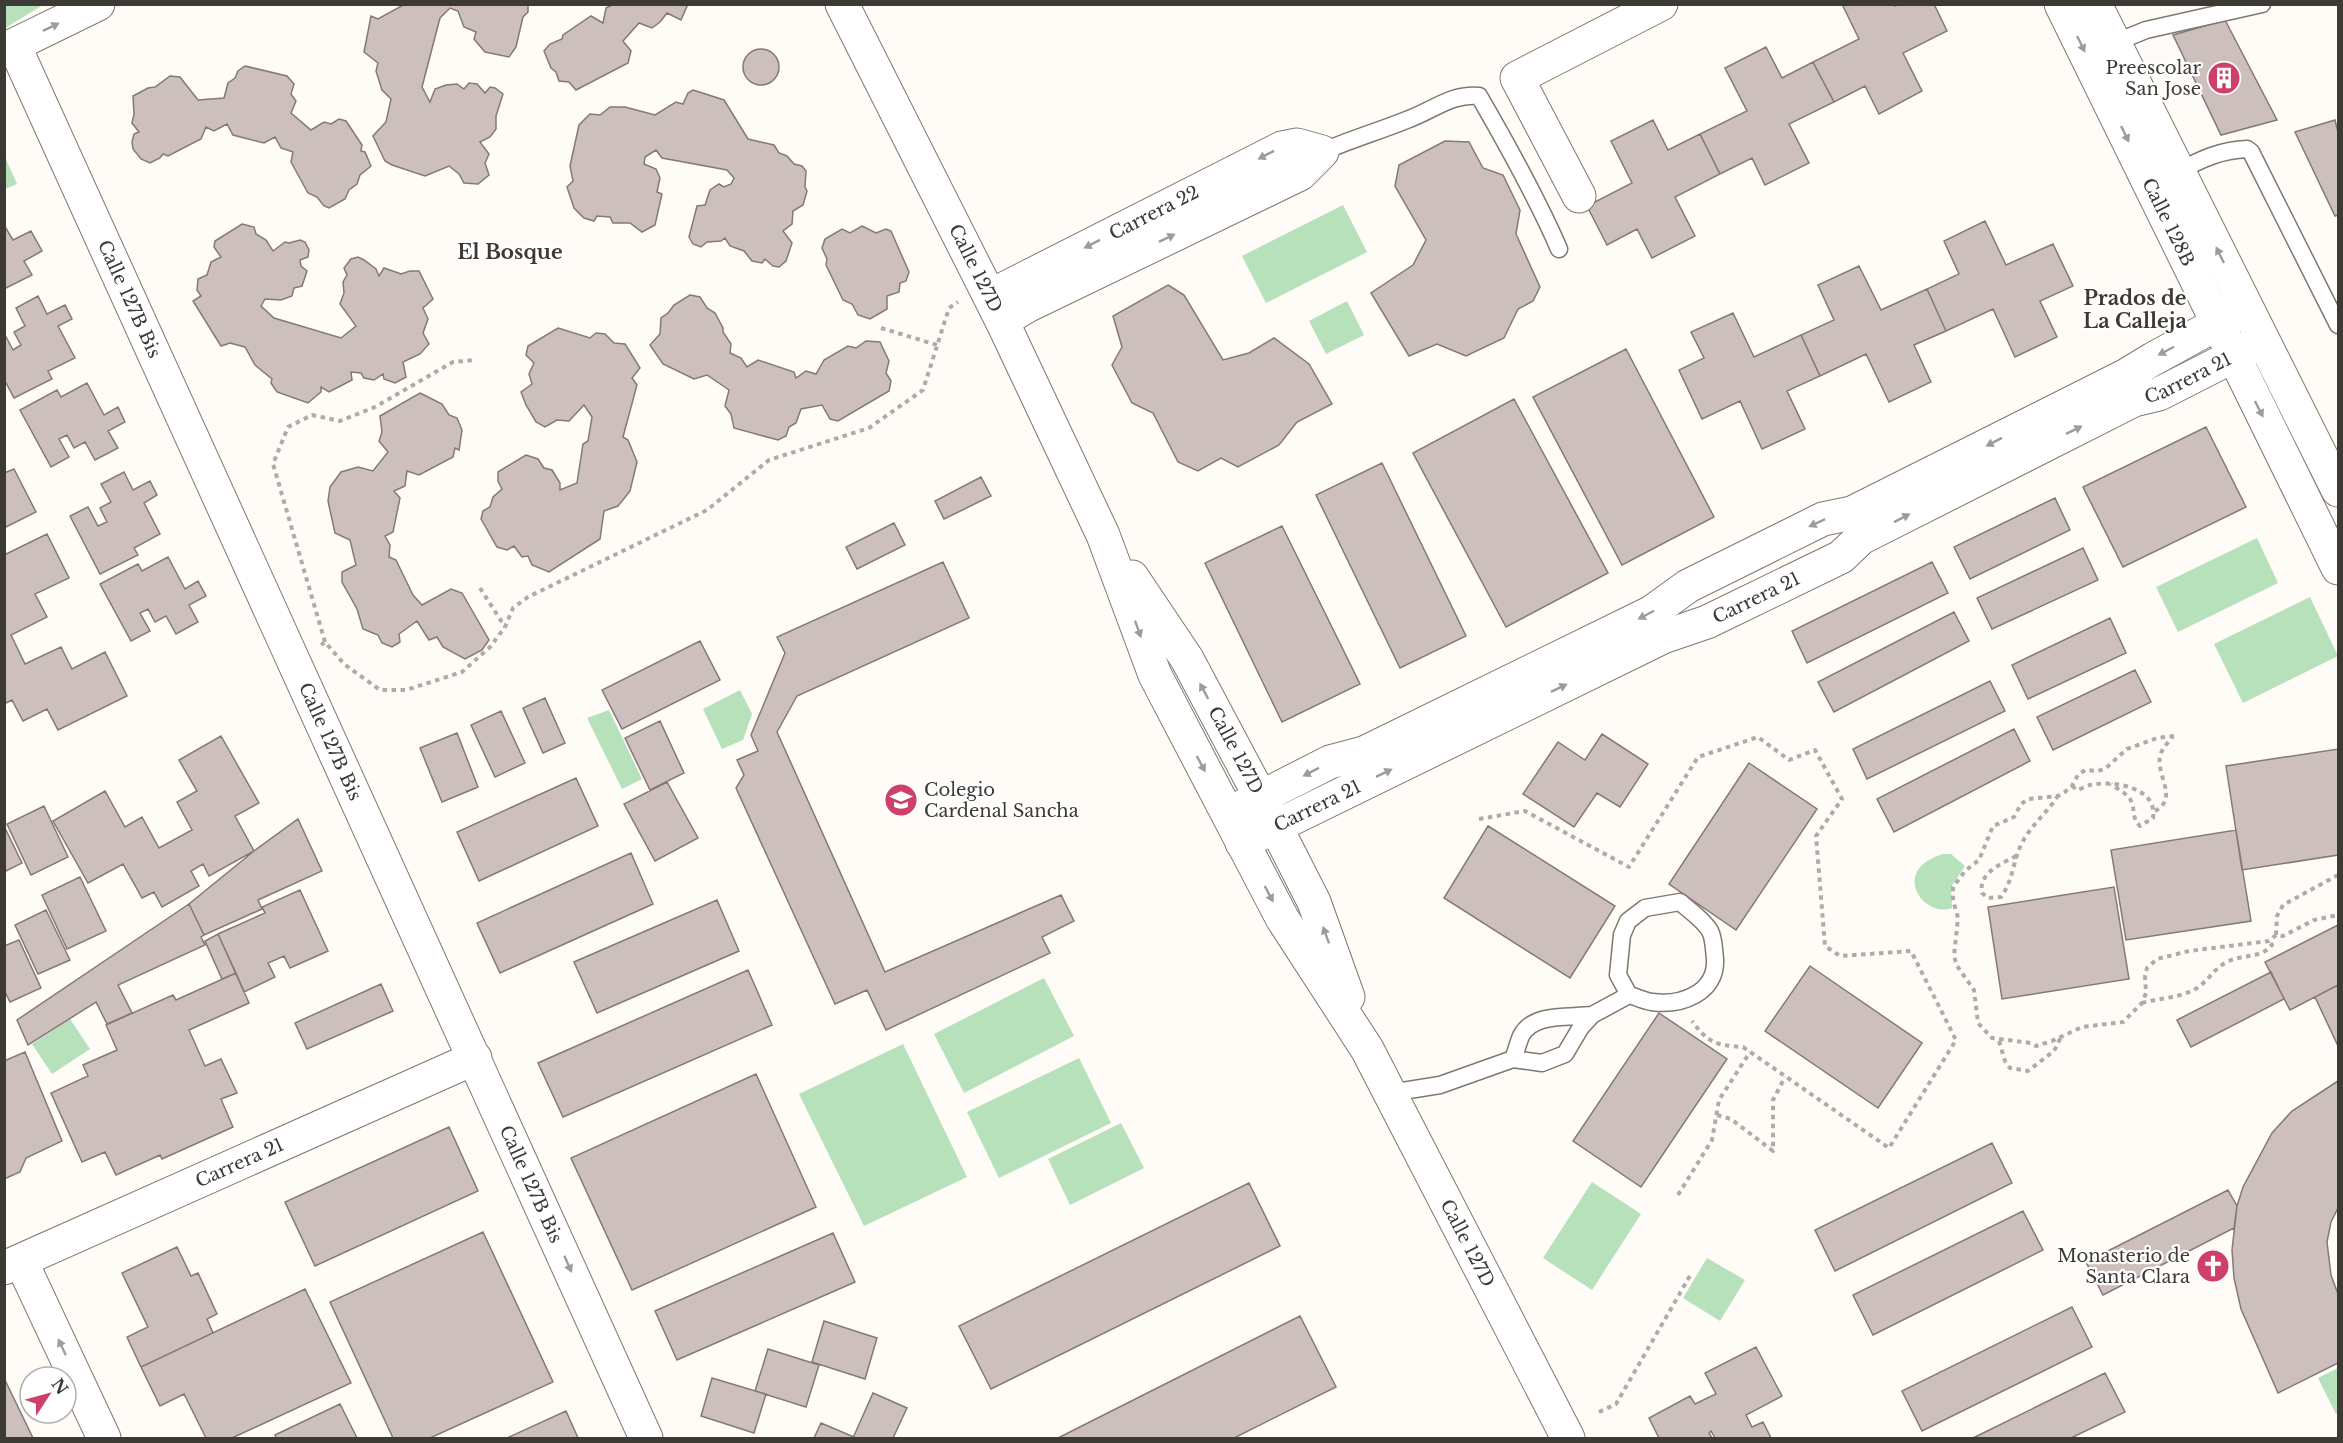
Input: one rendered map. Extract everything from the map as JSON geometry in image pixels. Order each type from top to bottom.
[{"type":"main road","points":[[9,47],[98,4]]},
{"type":"main road","name":"Calle 127D","points":[[842,4],[991,300],[1103,535],[1155,675],[1282,918],[1367,1049],[1568,1438]]},
{"type":"main road","points":[[1579,196],[1517,78],[1661,4]]},
{"type":"main road","name":"Calle 128B","points":[[2061,4],[2232,316],[2263,341],[2335,473]]},
{"type":"main road","name":"Calle 128B","points":[[2095,4],[2178,172],[2232,316],[2233,357],[2338,568]]},
{"type":"main road","name":"Calle 127B Bis","points":[[9,47],[292,657],[646,1438]]},
{"type":"main road","name":"Carrera 22","points":[[991,300],[1027,306],[1300,174],[1322,152]]},
{"type":"main road","name":"Carrera 21","points":[[1268,812],[1330,762],[1364,753],[1652,612],[1688,586],[1823,519],[1852,513],[2125,376],[2153,358],[2232,316]]},
{"type":"main road","name":"Carrera 21","points":[[1235,828],[1663,637],[1707,622],[1842,557],[1861,538],[2134,400],[2158,394],[2263,341]]},
{"type":"main road","name":"Calle 127D","points":[[1103,535],[1187,659],[1268,812],[1314,902],[1367,1049]]},
{"type":"main road","name":"Carrera 21","points":[[13,1264],[475,1058]]},
{"type":"main road","points":[[13,1264],[104,1438]]},
{"type":"lane","points":[[2114,44],[2146,30],[2262,4]]},
{"type":"lane","name":"Carrera 22","points":[[1322,152],[1360,135],[1410,119],[1443,102],[1466,95],[1479,96],[1540,208],[1558,249]]},
{"type":"lane","points":[[2178,172],[2203,158],[2220,152],[2247,149],[2251,152],[2338,325]]},
{"type":"lane","points":[[1680,902],[1711,932],[1715,967],[1711,984],[1694,996],[1678,1001],[1652,1002],[1629,995],[1618,975],[1620,945],[1628,921],[1645,909],[1680,902]]},
{"type":"lane","points":[[1390,1093],[1440,1085],[1513,1059],[1542,1063],[1565,1054],[1581,1027],[1592,1015],[1629,995]]},
{"type":"lane","points":[[1513,1059],[1522,1034],[1536,1021],[1548,1017],[1566,1018],[1592,1015]]},
{"type":"path","points":[[476,360],[453,362],[375,407],[340,421],[312,415],[288,427],[273,464],[325,642],[344,664],[380,690],[406,690],[462,672],[490,647],[505,627],[513,608],[528,597],[707,510],[769,460],[869,428],[922,390],[949,309],[991,300]]},
{"type":"path","points":[[882,328],[936,345]]},
{"type":"path","points":[[480,588],[505,627]]},
{"type":"path","points":[[292,657],[325,642]]},
{"type":"path","points":[[2016,856],[1996,867],[1983,878],[1982,893],[1988,897],[2001,897],[2009,883],[2016,856],[2034,824],[2058,796],[2072,786],[2078,775],[2085,770],[2090,772],[2106,768],[2127,749],[2157,738],[2174,736],[2161,752],[2162,775],[2168,790],[2161,808],[2154,811]]},
{"type":"path","points":[[1479,819],[1525,811],[1629,867],[1698,757],[1758,738],[1789,759],[1815,750],[1842,799],[1816,836],[1825,946],[1840,956],[1911,951],[1956,1040],[1889,1148],[1743,1047],[1715,1045],[1702,1035],[1678,1001]]},
{"type":"path","points":[[2072,786],[2077,790],[2090,785],[2118,783],[2138,790],[2151,803],[2154,811],[2153,818],[2140,826],[2133,817],[2133,806],[2128,795],[2111,784]]},
{"type":"path","points":[[2058,796],[2028,799],[2021,804],[2014,817],[1993,826],[1978,860],[1953,886],[1953,900],[1958,918],[1954,956],[1974,990],[1978,1023],[1992,1038],[1999,1040],[2022,1041],[2036,1046],[2088,1025],[2123,1022],[2142,1003],[2146,993],[2147,968],[2157,959],[2168,954],[2269,941],[2276,935],[2277,916],[2283,905],[2338,875]]},
{"type":"path","points":[[2276,935],[2283,936],[2314,920],[2338,915]]},
{"type":"path","points":[[2142,1003],[2182,994],[2196,988],[2216,969],[2229,961],[2266,952],[2272,945],[2269,941]]},
{"type":"path","points":[[1999,1040],[2005,1061],[2010,1068],[2028,1071],[2054,1051],[2061,1036]]},
{"type":"path","points":[[1678,1195],[1712,1140],[1719,1100],[1750,1052]]},
{"type":"path","points":[[1716,1115],[1731,1119],[1773,1151],[1773,1100],[1785,1077]]},
{"type":"path","points":[[1599,1412],[1616,1404],[1691,1274]]},
{"type":"green space","points":[[5,4],[43,4],[43,5],[5,28]]},
{"type":"green space","points":[[5,157],[17,184],[4,189]]},
{"type":"green space","points":[[1343,205],[1367,252],[1266,303],[1242,256]]},
{"type":"green space","points":[[1347,301],[1364,335],[1326,354],[1309,321]]},
{"type":"green space","points":[[2257,538],[2278,583],[2178,632],[2156,587]]},
{"type":"green space","points":[[2310,597],[2338,656],[2243,703],[2214,644]]},
{"type":"green space","points":[[740,690],[752,714],[743,740],[722,749],[703,709]]},
{"type":"green space","points":[[609,710],[642,779],[622,789],[587,718]]},
{"type":"green space","points":[[1943,854],[1951,854],[1965,866],[1951,887],[1952,908],[1942,910],[1931,907],[1923,900],[1917,892],[1915,881],[1917,871],[1926,862]]},
{"type":"green space","points":[[1044,978],[1074,1036],[964,1093],[934,1034]]},
{"type":"green space","points":[[70,1019],[90,1049],[52,1074],[32,1044]]},
{"type":"green space","points":[[903,1044],[967,1177],[864,1226],[799,1094]]},
{"type":"green space","points":[[1079,1058],[1111,1123],[999,1178],[967,1112]]},
{"type":"green space","points":[[1121,1123],[1144,1168],[1070,1205],[1048,1159]]},
{"type":"green space","points":[[1592,1182],[1641,1214],[1592,1290],[1543,1258]]},
{"type":"green space","points":[[1707,1258],[1745,1280],[1720,1321],[1683,1298]]},
{"type":"green space","points":[[2338,1368],[2338,1412],[2336,1414],[2318,1378]]},
{"type":"building","points":[[405,4],[528,4],[528,12],[523,17],[516,47],[509,57],[485,52],[474,39],[476,32],[464,27],[458,11],[450,8],[440,18],[422,87],[430,102],[435,89],[446,85],[457,84],[464,89],[469,83],[477,84],[485,93],[490,87],[503,94],[496,116],[496,129],[490,137],[480,142],[489,154],[485,163],[489,175],[478,184],[464,183],[459,174],[449,166],[425,176],[392,165],[385,161],[373,136],[386,122],[391,99],[382,90],[376,71],[378,63],[364,52],[371,16],[378,19]]},
{"type":"building","points":[[614,4],[688,4],[681,20],[667,13],[652,28],[639,23],[623,41],[631,51],[628,63],[576,90],[569,82],[559,81],[544,51],[550,44],[562,39],[563,35],[591,16],[603,23],[606,8]]},
{"type":"building","points":[[1842,4],[1894,4],[1895,6],[1934,4],[1947,31],[1903,53],[1922,91],[1879,114],[1865,86],[1834,102],[1813,62],[1859,39]]},
{"type":"building","name":"Preescolar San Jose","points":[[2225,20],[2277,120],[2221,135],[2173,35]]},
{"type":"building","points":[[1766,47],[1782,78],[1813,62],[1834,102],[1789,124],[1809,163],[1765,185],[1752,158],[1720,174],[1700,134],[1747,111],[1725,68]]},
{"type":"building","points":[[761,49],[774,54],[779,67],[774,80],[761,85],[748,80],[743,67],[748,54]]},
{"type":"building","points":[[245,66],[287,76],[294,84],[291,94],[296,101],[291,113],[311,130],[324,122],[331,124],[339,119],[346,121],[362,145],[361,151],[365,152],[371,166],[360,175],[357,184],[349,190],[345,199],[329,208],[324,206],[317,197],[308,193],[291,162],[293,152],[281,148],[275,137],[264,143],[233,135],[227,124],[214,131],[206,127],[201,139],[168,156],[163,154],[150,163],[141,159],[133,149],[134,134],[139,132],[132,123],[133,96],[155,87],[170,76],[180,77],[198,100],[224,98],[228,83]]},
{"type":"building","points":[[693,90],[724,100],[748,139],[774,145],[779,153],[787,156],[794,164],[802,166],[806,171],[807,191],[803,205],[793,211],[792,224],[783,231],[792,243],[786,261],[779,267],[773,266],[765,259],[762,263],[752,261],[744,251],[730,246],[725,238],[721,241],[707,242],[701,247],[693,244],[689,237],[697,206],[705,205],[710,190],[719,184],[724,187],[731,184],[734,178],[727,170],[662,158],[656,150],[645,157],[644,164],[656,169],[660,178],[657,192],[662,194],[655,225],[642,232],[630,223],[613,223],[610,217],[597,216],[594,221],[584,218],[574,208],[567,187],[573,181],[570,166],[579,125],[590,114],[600,115],[610,107],[625,107],[655,115],[676,102],[683,104],[688,93]]},
{"type":"building","points":[[1653,120],[1668,150],[1700,134],[1720,174],[1675,197],[1695,236],[1652,258],[1637,229],[1607,245],[1587,206],[1632,183],[1611,141]]},
{"type":"building","points":[[2335,120],[2338,132],[2338,215],[2335,216],[2295,132]]},
{"type":"building","points":[[1445,141],[1469,142],[1483,168],[1503,175],[1520,210],[1516,234],[1540,287],[1533,301],[1518,309],[1504,338],[1466,356],[1437,344],[1409,356],[1371,293],[1413,265],[1426,240],[1395,186],[1399,165]]},
{"type":"building","points":[[1985,221],[2006,265],[2053,244],[2073,286],[2040,301],[2057,337],[2015,357],[1993,309],[1946,331],[1927,289],[1959,274],[1944,241]]},
{"type":"building","points":[[242,224],[254,227],[256,234],[266,240],[273,251],[285,242],[300,240],[305,242],[309,250],[308,257],[300,260],[301,266],[307,271],[302,286],[294,288],[292,296],[281,300],[265,299],[261,306],[274,318],[341,338],[356,326],[340,304],[344,293],[343,282],[347,275],[344,268],[351,259],[358,257],[364,260],[376,269],[379,276],[384,268],[401,274],[419,271],[433,299],[423,308],[428,319],[423,333],[429,344],[420,354],[403,362],[406,377],[395,383],[384,379],[383,374],[374,380],[364,378],[361,373],[351,372],[352,380],[329,392],[321,387],[321,392],[308,403],[277,392],[271,383],[272,379],[255,365],[245,347],[230,343],[221,346],[193,301],[201,296],[197,290],[198,279],[207,275],[211,262],[221,257],[214,247],[215,241]]},
{"type":"building","points":[[4,225],[13,240],[31,231],[42,251],[24,261],[32,275],[6,288],[4,285]]},
{"type":"building","points":[[862,226],[876,233],[886,229],[891,231],[909,272],[906,281],[900,283],[899,292],[887,296],[887,309],[870,319],[858,315],[852,304],[843,300],[826,265],[827,259],[822,248],[825,239],[842,229],[850,233]]},
{"type":"building","points":[[1859,266],[1881,310],[1927,289],[1946,331],[1914,345],[1931,382],[1889,402],[1866,354],[1820,376],[1801,335],[1834,320],[1818,285]]},
{"type":"building","points":[[1168,285],[1184,295],[1223,360],[1249,353],[1274,338],[1309,364],[1332,404],[1297,422],[1279,445],[1238,467],[1221,458],[1198,471],[1178,462],[1153,413],[1132,403],[1112,365],[1122,347],[1113,316]]},
{"type":"building","points":[[690,295],[700,297],[707,308],[715,313],[731,344],[730,353],[741,358],[747,367],[758,360],[794,372],[796,378],[806,371],[816,374],[824,360],[848,346],[856,348],[866,341],[880,342],[889,361],[886,373],[891,381],[889,391],[838,421],[830,419],[822,405],[801,409],[796,423],[789,427],[786,436],[778,440],[734,428],[731,414],[725,406],[729,390],[707,375],[694,379],[663,364],[650,345],[660,334],[661,318],[674,305]]},
{"type":"building","points":[[38,296],[47,314],[65,305],[72,319],[58,326],[75,358],[48,371],[52,379],[14,398],[4,379],[4,333],[13,350],[21,345],[14,332],[25,326],[16,308]]},
{"type":"building","points":[[1733,313],[1754,357],[1801,335],[1820,376],[1787,391],[1805,429],[1762,449],[1740,401],[1702,419],[1679,370],[1704,358],[1691,332]]},
{"type":"building","points":[[558,328],[590,338],[596,333],[605,334],[614,343],[625,344],[640,368],[632,378],[637,385],[623,437],[628,440],[637,462],[630,491],[618,506],[604,511],[600,539],[549,572],[532,565],[528,556],[522,557],[514,546],[507,550],[497,547],[481,519],[483,511],[490,507],[493,497],[502,489],[498,481],[498,472],[526,455],[538,459],[544,468],[552,470],[560,483],[560,490],[577,483],[583,444],[588,441],[592,417],[584,405],[569,421],[557,420],[545,427],[536,422],[521,392],[532,384],[529,374],[534,363],[526,355],[528,346]]},
{"type":"building","points":[[1626,349],[1714,517],[1622,565],[1533,397]]},
{"type":"building","points":[[87,383],[104,415],[118,407],[125,422],[108,431],[118,448],[95,460],[85,442],[74,448],[67,435],[59,439],[69,457],[51,467],[20,410],[57,390],[61,397]]},
{"type":"building","points":[[420,393],[442,404],[449,415],[457,418],[462,430],[459,450],[455,448],[453,457],[419,475],[407,471],[405,486],[394,491],[400,498],[393,532],[385,536],[390,545],[389,557],[396,560],[413,595],[422,605],[451,589],[462,593],[489,640],[482,650],[465,659],[443,647],[437,637],[429,640],[417,621],[399,634],[400,642],[392,647],[382,643],[378,635],[363,629],[357,609],[342,582],[342,572],[356,565],[350,540],[335,533],[328,501],[330,487],[341,472],[358,467],[373,471],[388,452],[379,441],[382,432],[380,416]]},
{"type":"building","points":[[1514,399],[1608,573],[1506,627],[1413,453]]},
{"type":"building","points":[[2206,427],[2246,507],[2123,567],[2083,487]]},
{"type":"building","points":[[1382,463],[1466,636],[1400,668],[1316,495]]},
{"type":"building","points":[[14,469],[36,512],[4,528],[4,473]]},
{"type":"building","points":[[124,472],[133,490],[150,481],[157,495],[144,503],[160,534],[134,548],[138,555],[100,574],[70,516],[88,507],[98,526],[107,522],[100,508],[111,502],[101,484]]},
{"type":"building","points":[[981,477],[991,496],[944,519],[935,501]]},
{"type":"building","points":[[2055,498],[2070,530],[1970,579],[1954,547]]},
{"type":"building","points":[[894,523],[905,545],[857,569],[846,547]]},
{"type":"building","points":[[1282,526],[1360,684],[1282,722],[1205,563]]},
{"type":"building","points":[[47,534],[69,578],[35,594],[47,617],[11,635],[25,664],[61,647],[72,669],[105,652],[127,696],[58,730],[47,709],[23,721],[12,700],[4,704],[4,555]]},
{"type":"building","points":[[2083,548],[2098,580],[1992,629],[1977,598]]},
{"type":"building","points":[[168,557],[185,589],[198,581],[206,596],[189,605],[198,622],[176,634],[166,616],[155,622],[148,609],[140,613],[150,631],[131,641],[100,584],[138,564],[142,571]]},
{"type":"building","points":[[943,562],[969,618],[797,696],[777,732],[885,972],[1061,895],[1074,921],[1042,937],[1050,953],[886,1030],[867,990],[835,1004],[736,788],[744,775],[737,760],[758,751],[751,735],[785,653],[777,637]]},
{"type":"building","points":[[1932,562],[1948,593],[1807,663],[1792,631]]},
{"type":"building","points":[[1954,612],[1969,641],[1834,712],[1818,682]]},
{"type":"building","points":[[2110,618],[2126,653],[2028,699],[2012,665]]},
{"type":"building","points":[[700,641],[720,680],[622,729],[602,690]]},
{"type":"building","points":[[2135,670],[2151,702],[2053,750],[2037,717]]},
{"type":"building","points":[[1990,681],[2005,711],[1867,779],[1853,749]]},
{"type":"building","points":[[545,698],[565,743],[543,753],[523,708]]},
{"type":"building","points":[[501,711],[525,763],[495,777],[471,725]]},
{"type":"building","points":[[660,721],[684,773],[650,790],[625,738]]},
{"type":"building","points":[[2014,729],[2030,761],[1894,832],[1877,799]]},
{"type":"building","points":[[457,733],[478,787],[442,802],[420,748]]},
{"type":"building","points":[[1602,734],[1648,764],[1620,807],[1597,793],[1574,827],[1523,794],[1558,742],[1585,760]]},
{"type":"building","points":[[221,736],[259,803],[235,816],[254,851],[209,876],[203,864],[191,871],[199,886],[162,907],[154,892],[142,898],[123,864],[88,883],[53,821],[105,791],[125,827],[142,817],[159,848],[192,830],[177,802],[197,791],[179,760]]},
{"type":"building","points":[[2338,749],[2338,855],[2242,870],[2226,766]]},
{"type":"building","points":[[1749,763],[1817,809],[1736,930],[1669,884]]},
{"type":"building","points":[[576,778],[598,826],[479,881],[457,832]]},
{"type":"building","points":[[667,782],[698,838],[655,861],[624,804]]},
{"type":"building","points":[[44,806],[68,857],[31,875],[7,824]]},
{"type":"building","points":[[298,819],[322,871],[258,900],[262,909],[204,935],[189,904],[254,851]]},
{"type":"building","points":[[4,826],[22,863],[4,872]]},
{"type":"building","points":[[1488,826],[1615,906],[1570,978],[1444,898]]},
{"type":"building","points":[[2236,830],[2251,921],[2126,940],[2111,850]]},
{"type":"building","points":[[631,853],[653,904],[500,973],[477,923]]},
{"type":"building","points":[[80,877],[106,931],[67,949],[42,895]]},
{"type":"building","points":[[2114,887],[2129,979],[2002,999],[1988,907]]},
{"type":"building","points":[[300,890],[328,951],[290,968],[284,956],[268,963],[275,977],[244,992],[218,934],[265,913],[262,907]]},
{"type":"building","points":[[717,900],[739,951],[597,1013],[574,962]]},
{"type":"building","points":[[189,904],[204,935],[201,937],[205,945],[118,985],[132,1013],[107,1024],[96,1002],[28,1045],[17,1020]]},
{"type":"building","points":[[46,910],[70,960],[38,974],[15,925]]},
{"type":"building","points":[[2338,925],[2338,985],[2290,1010],[2265,962]]},
{"type":"building","points":[[218,934],[236,973],[222,979],[205,941]]},
{"type":"building","points":[[19,940],[41,988],[10,1002],[4,990],[4,946]]},
{"type":"building","points":[[1810,966],[1922,1043],[1878,1108],[1765,1031]]},
{"type":"building","points":[[748,970],[772,1025],[563,1117],[538,1063]]},
{"type":"building","points":[[2271,972],[2284,999],[2191,1047],[2177,1020]]},
{"type":"building","points":[[236,973],[249,1003],[189,1030],[205,1066],[221,1059],[237,1093],[221,1099],[233,1127],[162,1159],[160,1155],[116,1175],[105,1152],[82,1162],[51,1093],[88,1076],[83,1065],[117,1050],[106,1025],[173,995],[176,1000]]},
{"type":"building","points":[[381,984],[393,1011],[307,1049],[295,1023]]},
{"type":"building","points":[[2338,985],[2338,1046],[2315,997]]},
{"type":"building","points":[[1659,1013],[1727,1059],[1641,1187],[1573,1141]]},
{"type":"building","points":[[25,1052],[62,1141],[26,1158],[20,1172],[4,1179],[4,1061]]},
{"type":"building","points":[[756,1074],[816,1207],[632,1290],[571,1158]]},
{"type":"building","points":[[2338,1081],[2338,1208],[2331,1222],[2327,1242],[2331,1275],[2338,1294],[2338,1363],[2278,1393],[2241,1309],[2234,1278],[2232,1250],[2237,1206],[2243,1187],[2272,1133],[2292,1111]]},
{"type":"building","points":[[449,1127],[478,1191],[315,1266],[285,1202]]},
{"type":"building","points":[[1992,1143],[2012,1183],[1835,1271],[1815,1230]]},
{"type":"building","points":[[1249,1183],[1280,1246],[991,1389],[959,1326]]},
{"type":"building","points":[[2228,1190],[2237,1206],[2234,1228],[2103,1295],[2086,1262]]},
{"type":"building","points":[[2023,1211],[2043,1250],[1873,1335],[1853,1295]]},
{"type":"building","points":[[483,1232],[553,1382],[430,1438],[393,1438],[330,1302]]},
{"type":"building","points":[[833,1233],[855,1282],[677,1360],[655,1311]]},
{"type":"building","points":[[177,1247],[191,1276],[198,1273],[217,1314],[207,1319],[213,1333],[141,1367],[127,1337],[148,1327],[122,1273]]},
{"type":"building","points":[[305,1289],[351,1383],[232,1438],[206,1438],[184,1394],[160,1406],[141,1367]]},
{"type":"building","points":[[2072,1307],[2092,1347],[1922,1431],[1902,1391]]},
{"type":"building","points":[[1300,1316],[1336,1387],[1234,1438],[1058,1438]]},
{"type":"building","points":[[824,1321],[877,1338],[865,1379],[812,1362]]},
{"type":"building","points":[[1756,1347],[1782,1396],[1746,1415],[1752,1427],[1763,1422],[1771,1438],[1715,1438],[1711,1431],[1709,1433],[1712,1438],[1659,1438],[1649,1418],[1690,1396],[1695,1404],[1716,1394],[1705,1373]]},
{"type":"building","points":[[768,1349],[819,1365],[806,1407],[755,1391]]},
{"type":"building","points":[[2105,1373],[2125,1412],[2071,1438],[1973,1438]]},
{"type":"building","points":[[4,1378],[18,1407],[18,1425],[27,1425],[33,1438],[4,1438]]},
{"type":"building","points":[[712,1378],[766,1394],[754,1433],[701,1416]]},
{"type":"building","points":[[873,1393],[907,1408],[893,1438],[853,1438]]},
{"type":"building","points":[[340,1404],[357,1438],[276,1438],[275,1435]]},
{"type":"building","points":[[566,1411],[578,1438],[507,1438]]},
{"type":"building","points":[[821,1423],[854,1437],[814,1438]]},
{"type":"place","name":"Preescolar San Jose","points":[[2224,78]]},
{"type":"place","name":"Colegio Cardenal Sancha","points":[[901,800]]},
{"type":"place","name":"Monasterio de Santa Clara","points":[[2213,1266]]},
{"type":"district","name":"El Bosque","points":[[510,252]]},
{"type":"district","name":"Prados de La Calleja","points":[[2135,310]]}]
